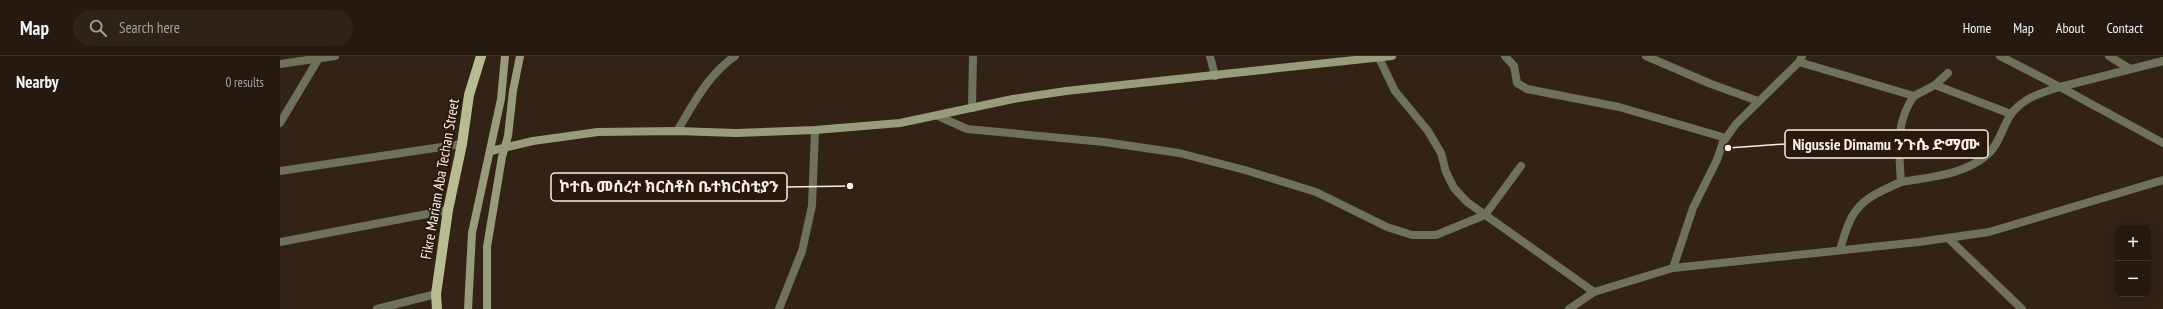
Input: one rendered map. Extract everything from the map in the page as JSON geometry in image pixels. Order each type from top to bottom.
[{"type":"main road","name":"Fikre Mariam Aba Techan Street","points":[[437,309],[436,294],[448,210],[462,144],[469,95],[481,56]]},
{"type":"street","points":[[280,64],[335,56]]},
{"type":"street","points":[[468,309],[472,233],[501,100],[505,56]]},
{"type":"street","points":[[487,309],[487,247],[520,56]]},
{"type":"street","points":[[677,130],[712,77],[726,61],[734,56]]},
{"type":"street","points":[[972,108],[973,56]]},
{"type":"street","points":[[1210,56],[1215,76]]},
{"type":"street","points":[[491,151],[505,147],[598,132],[677,130],[736,133],[815,130],[900,123],[1013,99],[1066,91],[1215,76],[1339,59],[1379,58],[1392,56]]},
{"type":"street","points":[[1506,56],[1514,66],[1513,78],[1517,85],[1527,89],[1619,107],[1726,138]]},
{"type":"street","points":[[1646,56],[1711,84],[1758,101]]},
{"type":"street","points":[[2000,56],[2163,143]]},
{"type":"street","points":[[2110,56],[2130,69]]},
{"type":"street","points":[[280,123],[319,58]]},
{"type":"street","points":[[1379,58],[1395,91],[1428,131],[1441,153],[1446,172],[1454,188],[1467,202],[1594,292]]},
{"type":"street","points":[[1673,268],[1693,208],[1726,138],[1736,124],[1801,59],[1914,96]]},
{"type":"street","points":[[1840,250],[1847,221],[1856,208],[1868,196],[1901,182],[1948,173],[1966,167],[1983,158],[1997,144],[2011,114],[2021,102],[2060,87],[2163,61]]},
{"type":"street","points":[[1901,182],[1898,149],[1900,123],[1905,106],[1914,96],[1935,85],[1948,73]]},
{"type":"street","points":[[1935,85],[2011,114]]},
{"type":"street","points":[[938,116],[967,129],[1104,142],[1179,153],[1230,166],[1316,192],[1387,227],[1412,235],[1436,234],[1485,215],[1521,166]]},
{"type":"street","points":[[779,309],[802,251],[812,206],[815,130]]},
{"type":"street","points":[[280,171],[462,144]]},
{"type":"street","points":[[1573,308],[1594,292],[1673,268],[1948,238],[1989,232],[2092,203],[2163,180]]},
{"type":"street","points":[[280,242],[448,210]]},
{"type":"street","points":[[1948,238],[2022,309]]},
{"type":"street","points":[[377,309],[436,294]]},
{"type":"place","name":"Nigussie Dimamu ንጉሴ ድማሙ","points":[[1728,148]]},
{"type":"place","name":"ኮተቤ መሰረተ ክርስቶስ ቤተክርስቲያን","points":[[850,186]]}]
